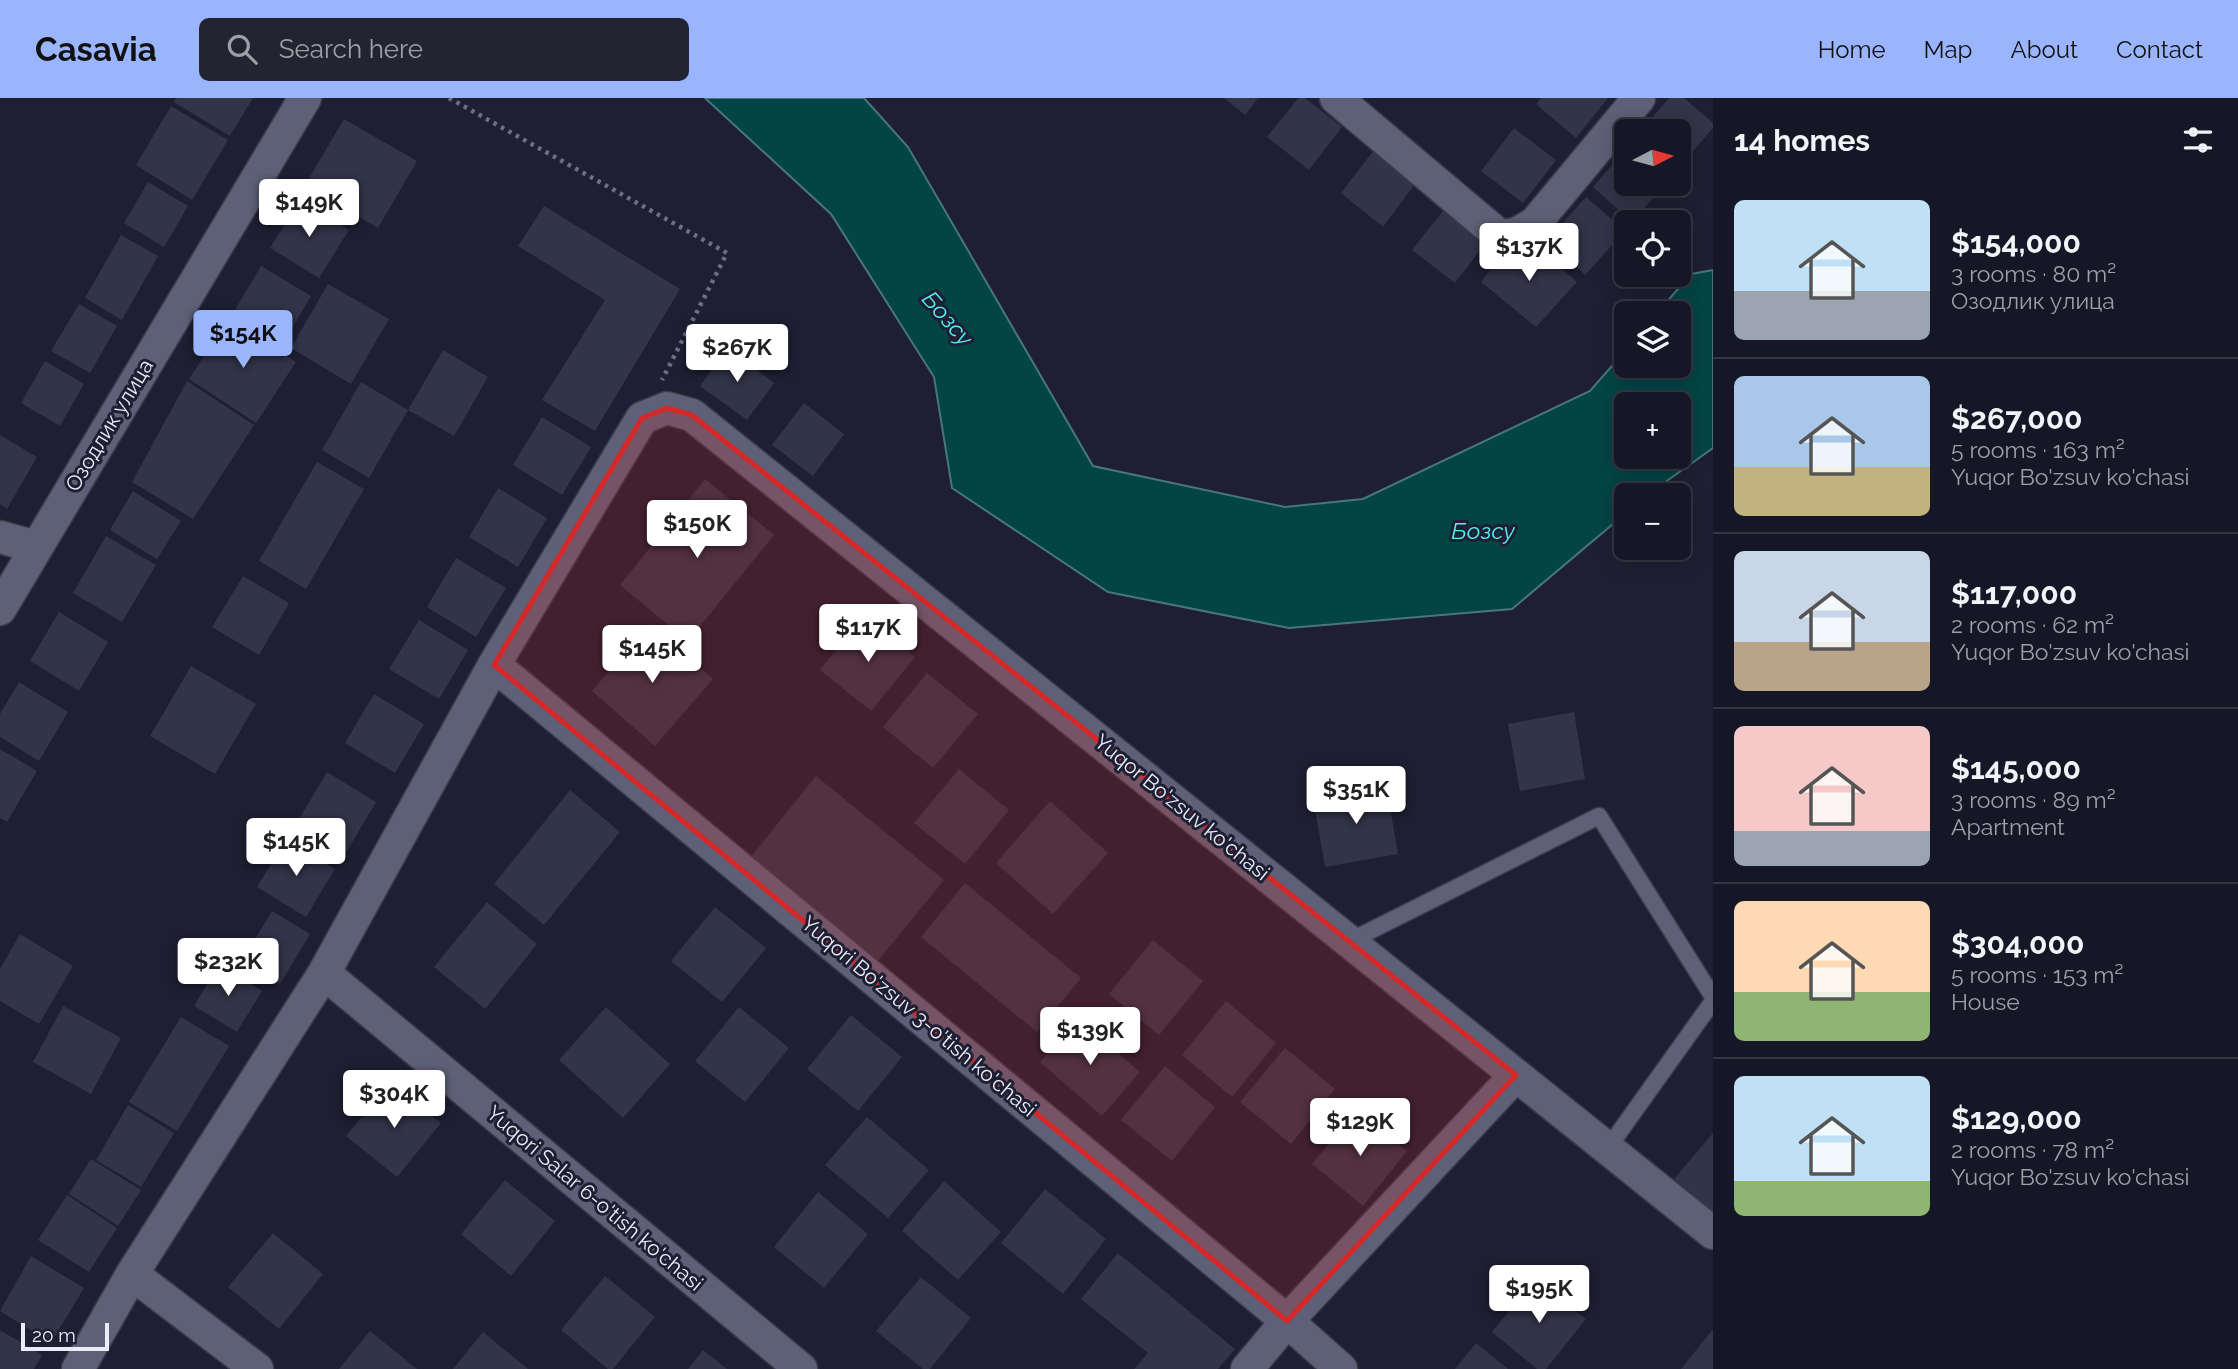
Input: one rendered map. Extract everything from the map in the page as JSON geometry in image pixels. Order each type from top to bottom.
[{"type":"street","name":"Озодлик улица","points":[[0,610],[305,98]]},
{"type":"street","points":[[1335,98],[1501,237],[1518,233],[1535,223],[1639,98]]},
{"type":"street","name":"Yuqor Bo'zsuv ko'chasi","points":[[642,418],[667,408],[692,415],[1713,1233]]},
{"type":"street","points":[[78,1369],[132,1274],[324,973],[494,665],[642,418]]},
{"type":"street","points":[[0,537],[36,547]]},
{"type":"street","name":"Yuqori Bo'zsuv 3-o'tish ko'chasi","points":[[494,665],[1287,1321],[1341,1369]]},
{"type":"street","name":"Yuqori Salar 6-o'tish ko'chasi","points":[[324,973],[801,1369]]},
{"type":"street","points":[[1247,1369],[1287,1321],[1516,1075]]},
{"type":"street","points":[[132,1274],[257,1369]]},
{"type":"lane","points":[[1350,941],[1599,816],[1713,999],[1608,1148]]},
{"type":"path","points":[[449,98],[727,253],[642,418]]},
{"type":"highlighted area","points":[[667,408],[692,415],[1516,1075],[1287,1321],[494,665],[642,418]]},
{"type":"water","name":"Бозсу","points":[[705,98],[864,98],[908,147],[1093,466],[1285,507],[1363,499],[1590,391],[1614,364],[1614,378],[1691,378],[1691,301],[1667,301],[1680,287],[1691,287],[1691,274],[1713,270],[1713,448],[1691,464],[1691,392],[1614,392],[1614,469],[1684,469],[1664,483],[1614,483],[1614,523],[1512,609],[1289,628],[1108,592],[952,488],[934,377],[831,214]]},
{"type":"building","points":[[176,98],[253,98],[230,136],[174,102]]},
{"type":"building","points":[[1224,98],[1258,98],[1245,115]]},
{"type":"building","points":[[1298,98],[1305,98],[1342,127],[1309,170],[1267,137]]},
{"type":"building","points":[[1541,98],[1608,98],[1576,138],[1536,104]]},
{"type":"building","points":[[1669,98],[1684,98],[1713,123],[1713,128],[1691,153],[1691,119],[1651,119]]},
{"type":"building","points":[[171,106],[228,140],[192,200],[136,165]]},
{"type":"building","points":[[344,119],[417,161],[378,228],[305,185]]},
{"type":"building","points":[[1514,128],[1556,160],[1523,203],[1481,171]]},
{"type":"building","points":[[1374,150],[1415,184],[1383,227],[1341,193]]},
{"type":"building","points":[[1614,163],[1614,196],[1655,196],[1642,210],[1619,210],[1593,187]]},
{"type":"building","points":[[148,182],[188,206],[164,247],[124,223]]},
{"type":"building","points":[[1586,197],[1614,221],[1614,243],[1585,275],[1547,240]]},
{"type":"building","points":[[300,200],[349,230],[319,278],[270,248]]},
{"type":"building","points":[[544,206],[680,289],[595,431],[542,400],[605,300],[518,246]]},
{"type":"building","points":[[1446,207],[1487,241],[1455,283],[1412,250]]},
{"type":"building","points":[[121,235],[158,256],[122,320],[85,298]]},
{"type":"building","points":[[1539,248],[1577,282],[1536,327],[1481,282],[1503,252]]},
{"type":"building","points":[[261,266],[311,296],[282,345],[232,315]]},
{"type":"building","points":[[328,284],[389,319],[351,384],[291,348]]},
{"type":"building","points":[[79,304],[117,326],[90,373],[51,351]]},
{"type":"building","points":[[229,318],[296,362],[256,423],[189,379]]},
{"type":"building","points":[[728,348],[774,383],[747,420],[700,386]]},
{"type":"building","points":[[443,350],[488,377],[454,436],[408,410]]},
{"type":"building","points":[[45,361],[84,384],[60,426],[21,403]]},
{"type":"building","points":[[187,381],[254,425],[193,519],[132,482]]},
{"type":"building","points":[[361,382],[408,410],[369,478],[322,450]]},
{"type":"building","points":[[804,403],[844,434],[813,476],[772,445]]},
{"type":"building","points":[[542,417],[591,447],[562,495],[513,465]]},
{"type":"building","points":[[0,435],[37,457],[7,509],[0,504]]},
{"type":"building","points":[[317,462],[364,489],[306,589],[259,561]]},
{"type":"building","points":[[705,479],[774,535],[688,641],[620,585]]},
{"type":"building","points":[[498,488],[547,518],[518,567],[469,537]]},
{"type":"building","points":[[133,491],[181,521],[157,559],[110,530]]},
{"type":"building","points":[[106,536],[156,565],[122,622],[73,593]]},
{"type":"building","points":[[456,558],[506,588],[476,637],[427,607]]},
{"type":"building","points":[[243,576],[289,603],[259,655],[212,627]]},
{"type":"building","points":[[59,612],[108,642],[79,691],[30,661]]},
{"type":"building","points":[[864,616],[915,657],[871,711],[820,670]]},
{"type":"building","points":[[419,620],[468,650],[439,699],[389,669]]},
{"type":"building","points":[[650,624],[713,679],[655,746],[592,691]]},
{"type":"building","points":[[191,666],[256,704],[215,774],[150,736]]},
{"type":"building","points":[[927,673],[978,714],[933,768],[883,727]]},
{"type":"building","points":[[19,682],[68,712],[39,761],[0,737],[0,714]]},
{"type":"building","points":[[374,694],[424,724],[395,773],[345,743]]},
{"type":"building","points":[[1574,712],[1585,779],[1520,791],[1508,724]]},
{"type":"building","points":[[0,749],[37,771],[7,822],[0,818]]},
{"type":"building","points":[[959,769],[1009,810],[965,864],[914,823]]},
{"type":"building","points":[[327,772],[376,802],[347,851],[298,821]]},
{"type":"building","points":[[816,776],[944,880],[877,962],[750,858]]},
{"type":"building","points":[[1386,784],[1398,854],[1325,867],[1313,797]]},
{"type":"building","points":[[570,790],[620,832],[544,925],[494,884]]},
{"type":"building","points":[[1050,801],[1108,853],[1053,914],[996,863]]},
{"type":"building","points":[[286,839],[335,869],[306,917],[257,887]]},
{"type":"building","points":[[965,883],[1081,978],[1037,1032],[921,937]]},
{"type":"building","points":[[487,902],[537,944],[485,1009],[434,967]]},
{"type":"building","points":[[715,907],[766,948],[722,1002],[671,961]]},
{"type":"building","points":[[272,911],[310,934],[280,984],[242,961]]},
{"type":"building","points":[[20,934],[73,966],[39,1024],[0,1001],[0,969]]},
{"type":"building","points":[[1153,940],[1203,981],[1159,1035],[1109,994]]},
{"type":"building","points":[[219,964],[262,991],[237,1032],[194,1006]]},
{"type":"building","points":[[1226,1001],[1276,1043],[1232,1097],[1182,1055]]},
{"type":"building","points":[[63,1006],[121,1038],[91,1094],[33,1062]]},
{"type":"building","points":[[606,1007],[670,1064],[623,1118],[559,1060]]},
{"type":"building","points":[[739,1007],[789,1048],[745,1102],[695,1061]]},
{"type":"building","points":[[851,1015],[902,1057],[858,1111],[807,1069]]},
{"type":"building","points":[[181,1017],[229,1046],[177,1131],[129,1102]]},
{"type":"building","points":[[1078,1018],[1140,1072],[1102,1116],[1040,1062]]},
{"type":"building","points":[[1285,1048],[1335,1089],[1291,1144],[1240,1102]]},
{"type":"building","points":[[1165,1066],[1215,1107],[1172,1161],[1121,1120]]},
{"type":"building","points":[[391,1082],[441,1123],[397,1177],[346,1136]]},
{"type":"building","points":[[128,1105],[174,1133],[141,1187],[96,1160]]},
{"type":"building","points":[[1357,1110],[1407,1151],[1363,1206],[1312,1164]]},
{"type":"building","points":[[867,1117],[929,1170],[888,1218],[825,1165]]},
{"type":"building","points":[[1713,1133],[1713,1212],[1674,1179]]},
{"type":"building","points":[[91,1159],[141,1190],[118,1226],[69,1194]]},
{"type":"building","points":[[505,1180],[555,1221],[511,1276],[461,1234]]},
{"type":"building","points":[[944,1181],[1001,1232],[958,1280],[902,1231]]},
{"type":"building","points":[[1045,1189],[1106,1239],[1063,1294],[1001,1243]]},
{"type":"building","points":[[818,1192],[868,1234],[824,1288],[774,1247]]},
{"type":"building","points":[[67,1195],[117,1228],[89,1272],[38,1240]]},
{"type":"building","points":[[273,1233],[323,1274],[279,1329],[228,1287]]},
{"type":"building","points":[[1118,1253],[1235,1349],[1218,1369],[1134,1369],[1148,1353],[1081,1299]]},
{"type":"building","points":[[31,1256],[84,1288],[51,1343],[0,1311]]},
{"type":"building","points":[[605,1276],[655,1317],[613,1369],[608,1369],[561,1330]]},
{"type":"building","points":[[921,1277],[971,1318],[930,1369],[923,1369],[876,1331]]},
{"type":"building","points":[[1536,1278],[1586,1319],[1546,1369],[1537,1369],[1492,1332]]},
{"type":"building","points":[[1713,1329],[1713,1369],[1681,1369]]},
{"type":"building","points":[[0,1330],[42,1355],[34,1369],[0,1369]]},
{"type":"building","points":[[370,1331],[417,1369],[339,1369]]},
{"type":"building","points":[[483,1332],[528,1369],[453,1369]]},
{"type":"building","points":[[1476,1343],[1508,1369],[1455,1369]]},
{"type":"building","points":[[703,1350],[727,1369],[688,1369]]}]
